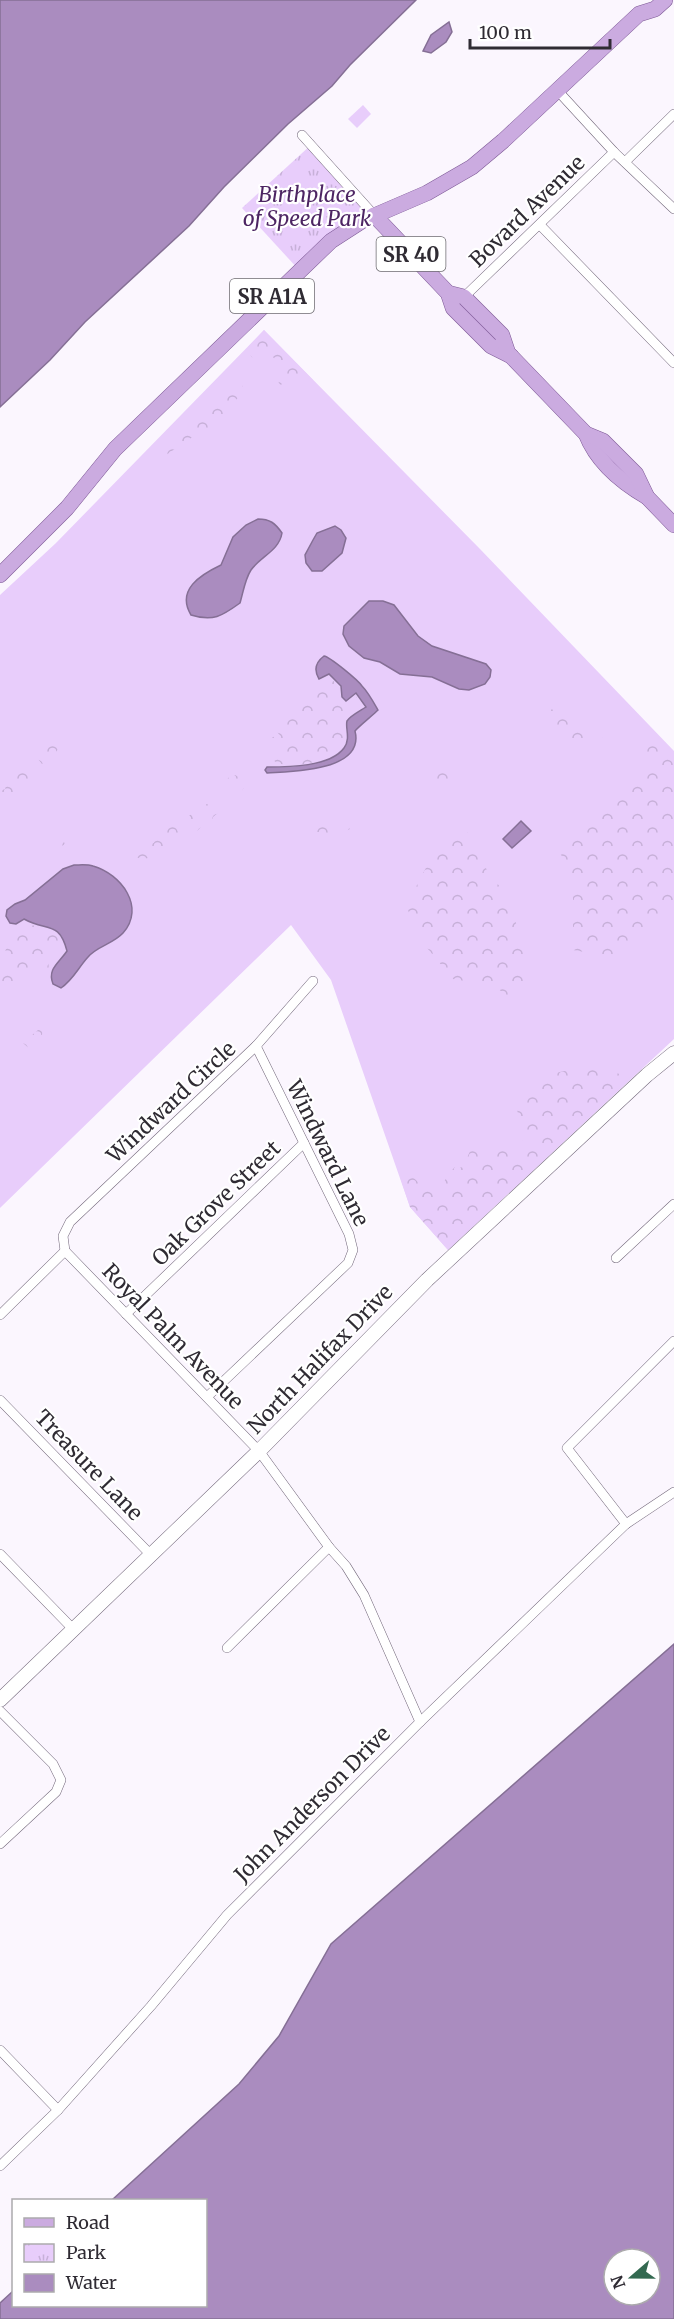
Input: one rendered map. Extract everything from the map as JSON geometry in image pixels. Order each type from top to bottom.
[{"type":"main road","name":"SR A1A","points":[[0,575],[67,508],[115,449],[331,241],[351,227],[427,193],[471,167],[557,90],[640,7],[655,9],[665,0]]},
{"type":"main road","name":"SR 40","points":[[374,215],[448,293],[453,308],[491,346],[511,356],[586,434],[603,441],[636,474],[647,497],[674,525]]},
{"type":"main road","name":"SR 40","points":[[448,293],[464,297],[502,336],[511,356]]},
{"type":"street","points":[[557,90],[614,152],[674,209]]},
{"type":"street","points":[[625,162],[672,117]]},
{"type":"street","points":[[302,135],[374,215]]},
{"type":"street","name":"Bovard Avenue","points":[[464,297],[614,152]]},
{"type":"street","points":[[540,225],[674,363]]},
{"type":"street","name":"Windward Circle","points":[[65,1251],[63,1236],[70,1222],[256,1046],[312,981]]},
{"type":"street","name":"Windward Lane","points":[[207,1397],[348,1263],[353,1250],[350,1233],[256,1046]]},
{"type":"street","name":"North Halifax Drive","points":[[0,1700],[259,1451],[435,1273],[639,1082],[674,1053]]},
{"type":"street","name":"Oak Grove Street","points":[[126,1314],[304,1143]]},
{"type":"street","points":[[616,1258],[674,1204]]},
{"type":"street","points":[[0,1315],[65,1251]]},
{"type":"street","name":"Royal Palm Avenue","points":[[65,1251],[259,1451],[329,1547],[346,1566],[364,1595],[420,1722]]},
{"type":"street","points":[[626,1524],[567,1448],[674,1341]]},
{"type":"street","name":"Treasure Lane","points":[[0,1400],[152,1556]]},
{"type":"street","name":"John Anderson Drive","points":[[0,2166],[58,2110],[151,2006],[227,1915],[420,1722],[626,1524],[674,1492]]},
{"type":"street","points":[[227,1648],[329,1547]]},
{"type":"street","points":[[0,1554],[74,1630]]},
{"type":"street","points":[[0,1711],[53,1764],[61,1780],[56,1792],[0,1844]]},
{"type":"street","points":[[0,2050],[58,2110]]},
{"type":"green space","points":[[363,105],[371,114],[357,128],[348,119]]},
{"type":"green space","name":"Birthplace of Speed Park","points":[[312,144],[374,215],[299,270],[242,208]]},
{"type":"green space","points":[[264,330],[480,549],[674,751],[674,1039],[448,1250],[410,1207],[331,980],[291,925],[0,1208],[0,595],[56,543]]},
{"type":"green space","points":[[264,330],[313,380],[311,382],[299,379],[280,385],[278,381],[286,373],[274,358],[271,356],[263,362],[252,358],[248,347]]},
{"type":"green space","points":[[234,377],[242,384],[243,394],[233,402],[224,417],[213,427],[200,432],[135,476],[133,470]]},
{"type":"green space","points":[[328,675],[339,687],[341,699],[347,703],[355,695],[363,707],[345,719],[343,724],[347,732],[343,745],[330,756],[312,763],[293,765],[276,763],[268,752],[268,739],[281,737],[275,729],[278,722],[314,685]]},
{"type":"green space","points":[[557,708],[574,720],[575,729],[593,730],[604,742],[600,745],[581,739],[562,745],[555,737],[553,731],[556,727],[549,715],[550,710]]},
{"type":"green space","points":[[651,730],[674,754],[672,761],[674,763],[674,899],[611,957],[573,950],[573,878],[555,843],[616,801],[650,773],[644,741]]},
{"type":"green space","points":[[60,738],[65,743],[64,748],[58,749],[50,761],[42,764],[38,759],[39,755],[54,739]]},
{"type":"green space","points":[[448,766],[452,768],[448,778],[439,785],[433,782],[431,776],[438,769]]},
{"type":"green space","points":[[15,771],[25,773],[30,777],[29,781],[23,782],[17,790],[0,799],[0,791],[5,789],[9,775]]},
{"type":"green space","points":[[235,775],[241,778],[245,786],[241,792],[228,792],[224,788],[228,778]]},
{"type":"green space","points":[[216,802],[219,804],[219,812],[213,817],[211,824],[201,827],[195,833],[184,824],[185,819],[203,805]]},
{"type":"green space","points":[[327,820],[344,822],[350,829],[330,838],[324,832],[316,832],[318,827]]},
{"type":"green space","points":[[170,823],[182,838],[178,845],[158,852],[156,857],[141,859],[136,857],[135,851],[141,843],[154,843],[157,830]]},
{"type":"green space","points":[[459,827],[474,837],[476,852],[492,878],[504,891],[514,913],[519,938],[527,959],[524,993],[514,1002],[495,986],[453,979],[423,943],[406,906],[430,860]]},
{"type":"green space","points":[[56,836],[62,838],[65,844],[45,857],[38,859],[33,856],[44,848]]},
{"type":"green space","points":[[27,924],[53,930],[62,935],[60,947],[48,959],[49,970],[39,965],[27,984],[17,980],[0,991],[0,958],[3,957],[6,949],[2,943],[10,933]]},
{"type":"green space","points":[[43,1028],[40,1048],[32,1051],[23,1043]]},
{"type":"green space","points":[[609,1062],[626,1083],[448,1250],[410,1207],[400,1177],[413,1177],[424,1188],[440,1190],[448,1174],[455,1167],[471,1168],[465,1163],[470,1151],[493,1145],[512,1151],[524,1147],[517,1109],[525,1098],[555,1073]]},
{"type":"water","points":[[0,0],[416,0],[332,86],[288,124],[224,187],[189,226],[85,322],[50,360],[0,407]]},
{"type":"water","points":[[449,22],[452,32],[446,42],[431,53],[423,51],[431,35]]},
{"type":"water","points":[[258,519],[272,522],[282,533],[274,549],[251,570],[240,603],[211,618],[191,615],[186,598],[192,584],[221,565],[233,537],[246,525]]},
{"type":"water","points":[[335,526],[346,538],[342,553],[322,571],[312,571],[306,563],[305,555],[317,533]]},
{"type":"water","points":[[369,601],[383,601],[394,605],[418,636],[432,646],[486,664],[491,670],[490,677],[485,684],[469,690],[459,689],[432,677],[400,674],[380,662],[364,658],[349,646],[343,634],[344,626]]},
{"type":"water","points":[[324,656],[338,664],[359,683],[369,694],[378,710],[355,731],[355,744],[349,754],[339,761],[309,769],[267,773],[265,770],[267,767],[308,765],[338,754],[346,745],[347,721],[366,707],[356,693],[346,701],[342,697],[341,686],[329,674],[319,679],[316,666]]},
{"type":"water","points":[[521,821],[531,831],[512,848],[503,839]]},
{"type":"water","points":[[74,865],[93,866],[113,876],[127,893],[132,913],[123,933],[92,953],[61,988],[53,984],[52,979],[55,966],[67,951],[60,935],[51,928],[24,919],[16,924],[10,923],[6,916],[7,910],[15,904],[25,900],[63,869]]},
{"type":"water","points":[[674,1644],[674,2319],[0,2319],[0,2303],[12,2292],[12,2307],[207,2307],[207,2199],[113,2199],[239,2084],[279,2036],[331,1944]]}]
